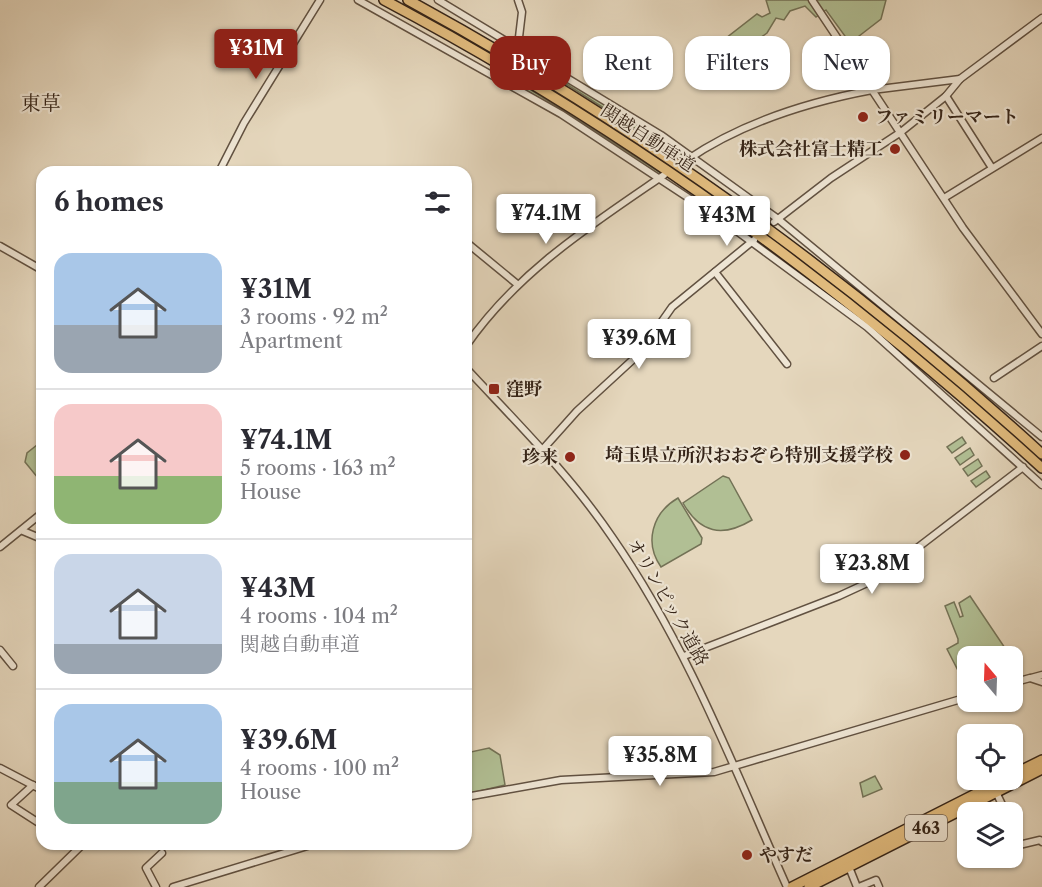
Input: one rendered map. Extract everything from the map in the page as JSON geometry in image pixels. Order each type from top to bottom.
[{"type":"highway","name":"関越自動車道","points":[[384,0],[479,52],[562,102],[664,167],[751,228],[882,328],[1042,468]]},
{"type":"highway","name":"関越自動車道","points":[[408,0],[587,105],[740,207],[873,308],[969,388],[1042,454]]},
{"type":"highway","points":[[1023,770],[1042,760]]},
{"type":"highway","name":"463","points":[[809,887],[1042,769]]},
{"type":"highway","name":"463","points":[[792,887],[983,790]]},
{"type":"street","points":[[222,166],[244,123],[320,0]]},
{"type":"street","points":[[358,0],[512,83],[662,177],[753,241],[867,327],[1042,485]]},
{"type":"street","points":[[438,0],[494,36]]},
{"type":"street","points":[[518,0],[522,12],[520,36]]},
{"type":"street","points":[[812,0],[836,36]]},
{"type":"street","points":[[776,220],[831,178],[901,132],[946,96],[960,79],[1042,18]]},
{"type":"street","points":[[890,88],[960,79]]},
{"type":"street","points":[[571,81],[632,116],[776,220],[1042,437]]},
{"type":"street","points":[[689,159],[798,108],[820,100],[872,90],[944,198],[1042,334]]},
{"type":"street","points":[[946,96],[992,168]]},
{"type":"street","points":[[944,198],[1042,138]]},
{"type":"street","points":[[472,339],[517,284],[594,223],[662,177]]},
{"type":"street","points":[[543,449],[578,411],[639,354],[672,306],[753,241]]},
{"type":"street","points":[[0,246],[36,267]]},
{"type":"street","points":[[472,247],[517,284]]},
{"type":"street","points":[[715,272],[787,364]]},
{"type":"street","points":[[994,378],[1042,346]]},
{"type":"street","name":"オリンピック道路","points":[[472,374],[543,449],[612,535],[640,578],[684,656],[787,887]]},
{"type":"street","points":[[684,656],[839,596],[878,578],[1023,467]]},
{"type":"street","points":[[0,547],[36,519]]},
{"type":"street","points":[[23,531],[36,536]]},
{"type":"street","points":[[0,651],[13,666]]},
{"type":"street","points":[[1023,680],[1042,675]]},
{"type":"street","points":[[1030,678],[1042,682]]},
{"type":"street","points":[[472,796],[561,780],[714,772],[957,700]]},
{"type":"street","points":[[0,768],[36,787]]},
{"type":"street","points":[[33,785],[11,804],[36,821]]},
{"type":"street","points":[[996,792],[1001,802]]},
{"type":"street","points":[[1023,844],[1040,840],[1042,842]]},
{"type":"street","points":[[39,887],[77,850]]},
{"type":"street","points":[[173,887],[294,850]]},
{"type":"street","points":[[156,887],[146,867],[162,853]]},
{"type":"street","points":[[849,867],[858,887],[876,880],[879,887]]},
{"type":"green space","points":[[766,0],[886,0],[881,19],[859,36],[845,36],[826,10],[816,17],[805,6],[790,11],[784,20],[776,18],[763,36],[729,36],[757,14],[762,17],[770,13]]},
{"type":"green space","points":[[571,82],[686,156],[684,159],[571,87]]},
{"type":"green space","points":[[521,90],[531,90],[661,173],[657,175]]},
{"type":"green space","points":[[962,437],[966,443],[952,453],[947,447]]},
{"type":"green space","points":[[36,446],[36,476],[25,462],[27,453]]},
{"type":"green space","points":[[970,448],[974,455],[960,465],[955,458]]},
{"type":"green space","points":[[978,459],[982,466],[968,476],[963,469]]},
{"type":"green space","points":[[986,471],[990,477],[976,487],[971,481]]},
{"type":"green space","points":[[723,476],[729,478],[752,520],[731,529],[713,530],[697,521],[683,503]]},
{"type":"green space","points":[[678,498],[702,538],[701,544],[661,567],[653,548],[653,529],[662,512]]},
{"type":"green space","points":[[970,596],[1004,646],[957,646],[957,668],[947,649],[958,643],[958,639],[945,606],[954,602],[960,617],[963,616],[959,603]]},
{"type":"green space","points":[[489,748],[500,755],[505,785],[472,793],[472,752]]},
{"type":"green space","points":[[875,776],[882,789],[863,797],[860,783]]},
{"type":"place","name":"ファミリーマート","points":[[863,117]]},
{"type":"place","name":"株式会社富士精工","points":[[895,149]]},
{"type":"place","name":"窪野","points":[[494,389]]},
{"type":"place","name":"埼玉県立所沢おおぞら特別支援学校","points":[[905,455]]},
{"type":"place","name":"珍来","points":[[570,457]]},
{"type":"place","name":"やすだ","points":[[747,855]]},
{"type":"district","name":"東草","points":[[41,103]]}]
